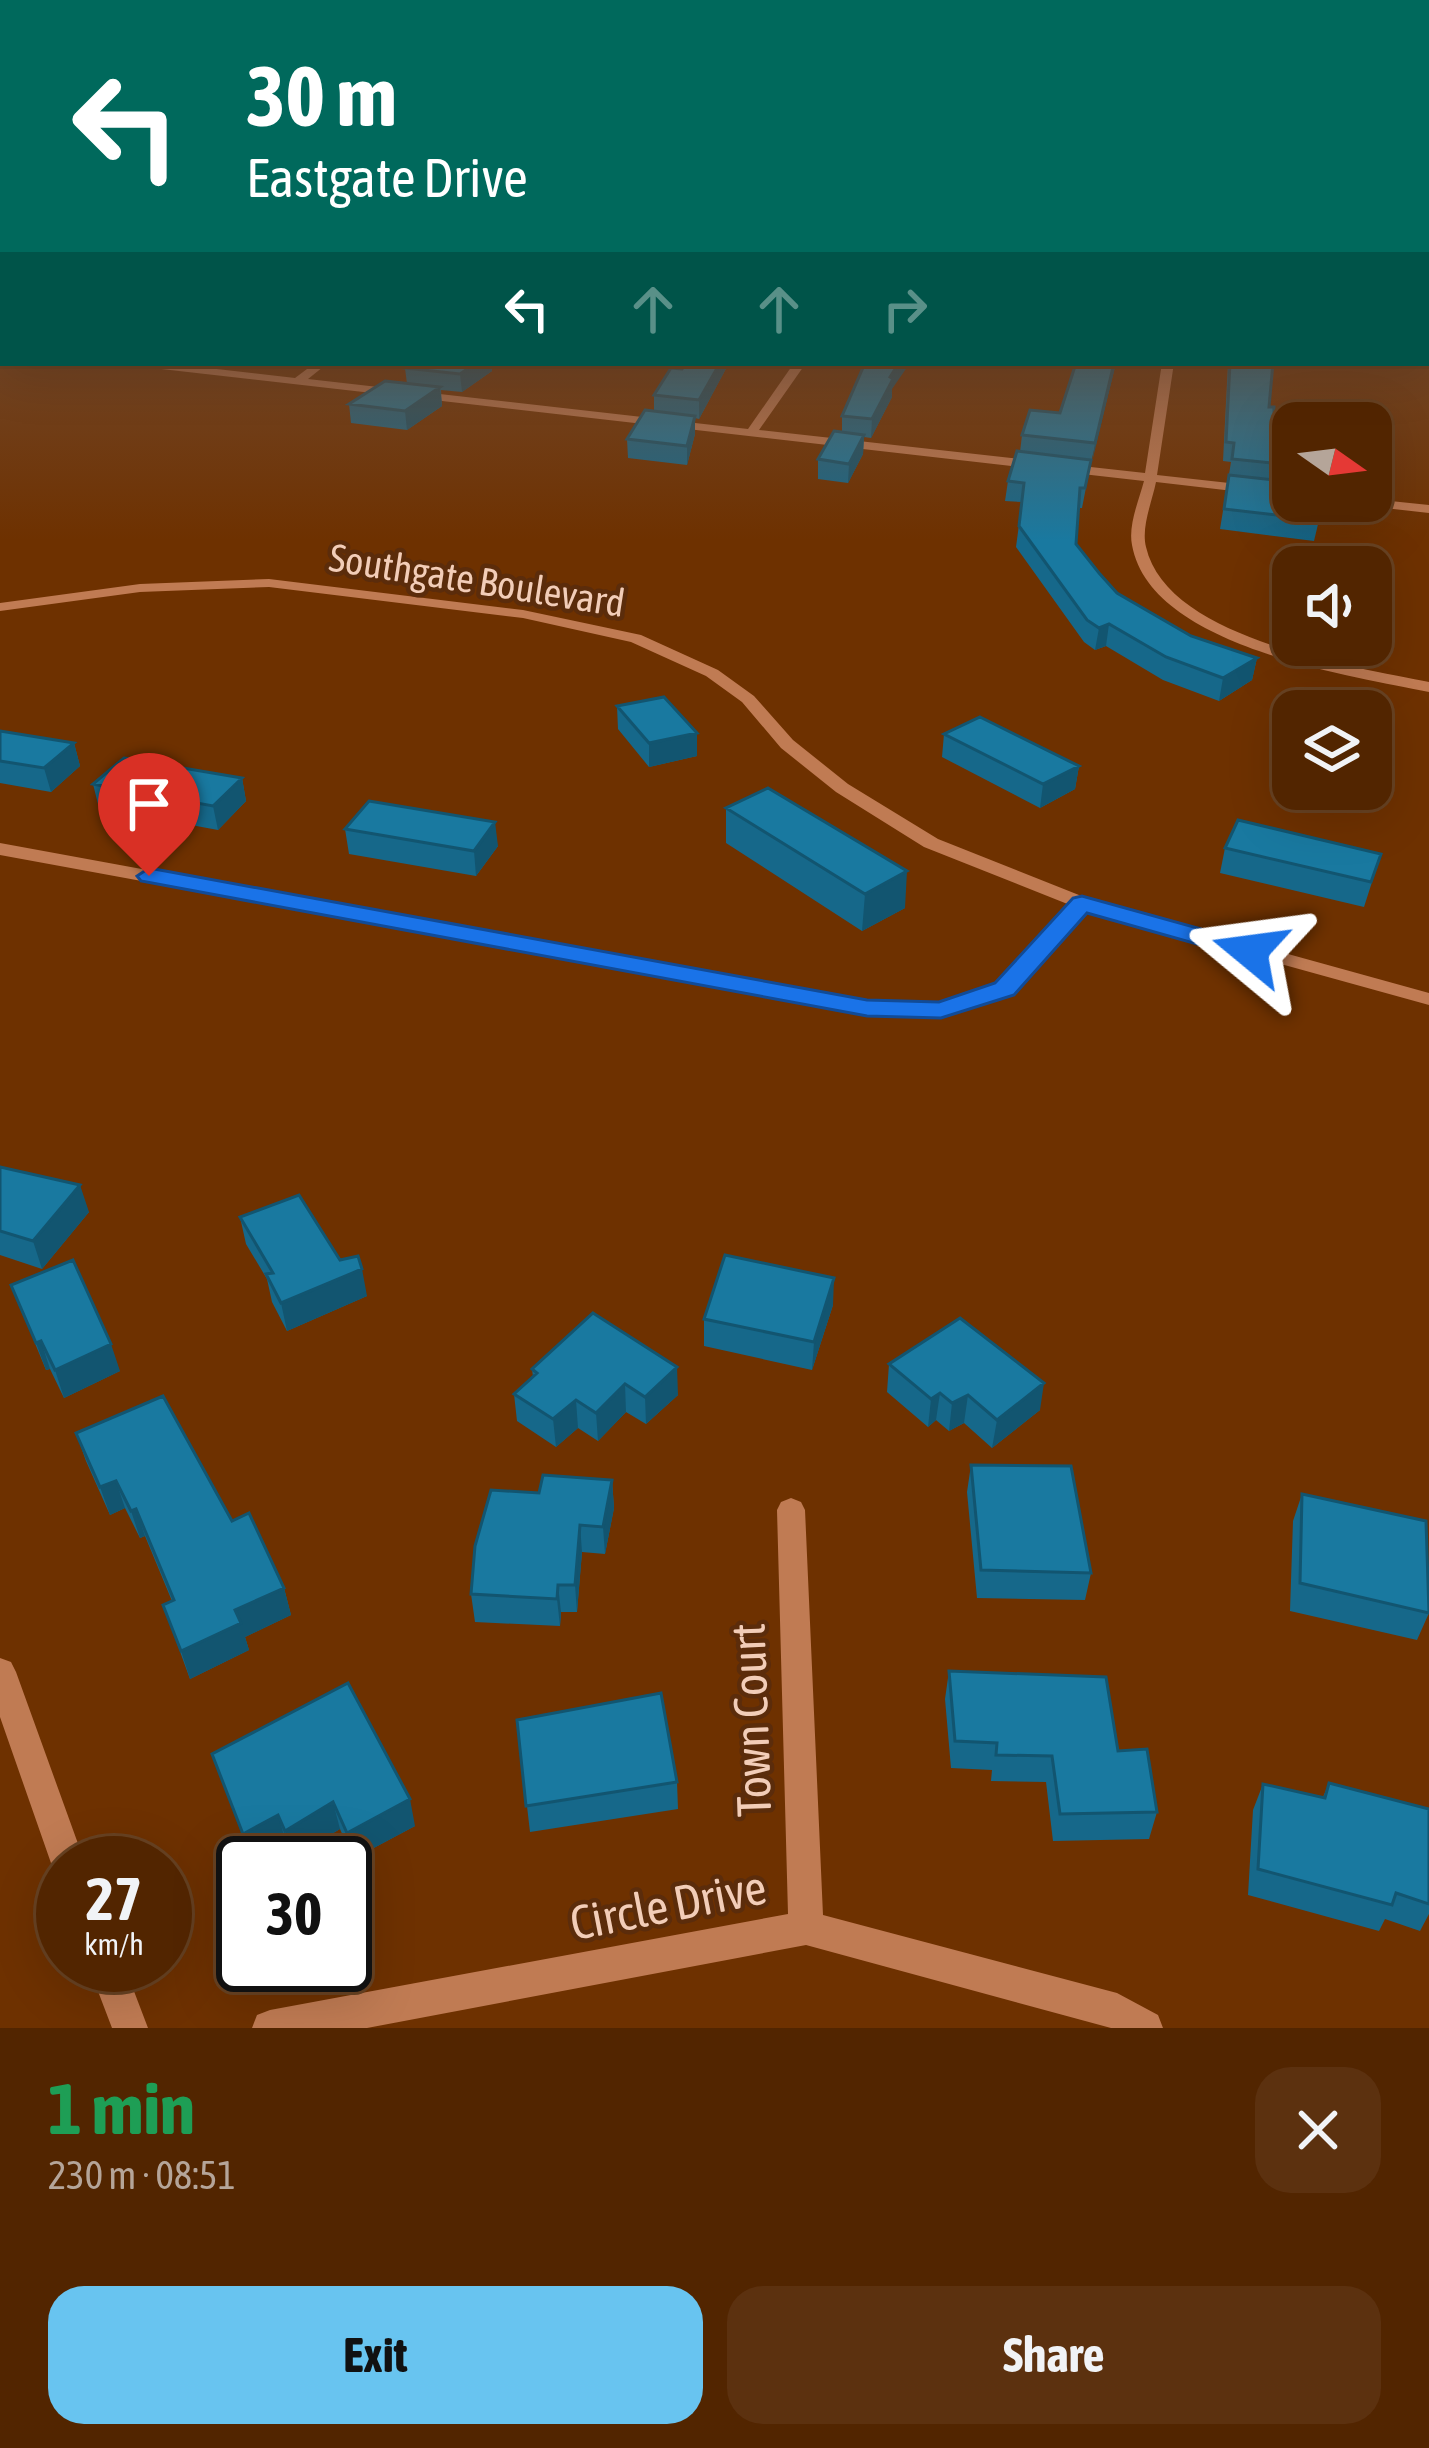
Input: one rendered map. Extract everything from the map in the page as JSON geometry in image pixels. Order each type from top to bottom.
[{"type":"street","points":[[162,366],[1272,492]]},
{"type":"street","points":[[298,381],[318,366]]},
{"type":"street","points":[[752,432],[798,366]]},
{"type":"street","points":[[1168,366],[1138,543],[1146,573],[1182,608],[1242,638],[1319,663],[1429,687]]},
{"type":"street","points":[[1392,505],[1429,509]]},
{"type":"street","name":"Southgate Boulevard","points":[[0,607],[140,588],[269,583],[523,614],[635,638],[712,673],[748,699],[787,744],[842,788],[932,843],[1082,903],[1429,999]]},
{"type":"street","points":[[0,849],[867,1008],[941,1010],[1005,989],[1082,903]]},
{"type":"street","name":"Town Court","points":[[791,1510],[806,1928]]},
{"type":"street","points":[[0,1672],[58,1836]]},
{"type":"street","name":"Circle Drive","points":[[270,2028],[806,1928],[1117,2012],[1145,2028]]},
{"type":"street","points":[[116,1992],[130,2028]]},
{"type":"building","points":[[408,366],[472,366],[460,374],[405,368]]},
{"type":"building","points":[[718,366],[699,400],[654,395],[671,368]]},
{"type":"building","points":[[864,366],[897,366],[872,419],[842,416]]},
{"type":"building","points":[[1075,366],[1113,366],[1095,443],[1022,435],[1030,410],[1060,413]]},
{"type":"building","points":[[1230,366],[1273,366],[1272,463],[1232,459],[1234,443],[1226,442]]},
{"type":"building","points":[[385,381],[440,387],[405,411],[349,404]]},
{"type":"building","points":[[645,410],[695,416],[687,446],[627,439]]},
{"type":"building","points":[[834,431],[864,435],[849,464],[818,459]]},
{"type":"building","points":[[1017,451],[1091,460],[1085,488],[1080,488],[1076,544],[1117,593],[1191,636],[1257,658],[1223,678],[1166,657],[1109,624],[1099,628],[1087,620],[1019,526],[1024,483],[1008,481]]},
{"type":"building","points":[[1229,475],[1272,480],[1272,515],[1224,509]]},
{"type":"building","points":[[664,697],[697,733],[649,743],[617,706]]},
{"type":"building","points":[[980,717],[1079,766],[1043,784],[944,734]]},
{"type":"building","points":[[0,731],[74,743],[44,768],[0,761]]},
{"type":"building","points":[[124,758],[242,778],[213,806],[93,784]]},
{"type":"building","points":[[768,788],[907,871],[865,894],[726,808]]},
{"type":"building","points":[[369,801],[495,822],[474,851],[345,829]]},
{"type":"building","points":[[1238,820],[1381,854],[1371,882],[1225,848]]},
{"type":"building","points":[[0,1167],[80,1185],[33,1241],[0,1231]]},
{"type":"building","points":[[299,1195],[340,1260],[358,1256],[362,1269],[281,1303],[266,1274],[273,1273],[240,1217]]},
{"type":"building","points":[[725,1255],[834,1278],[814,1342],[704,1319]]},
{"type":"building","points":[[73,1260],[111,1344],[55,1370],[41,1341],[36,1343],[11,1285]]},
{"type":"building","points":[[593,1313],[677,1367],[645,1397],[625,1384],[596,1413],[576,1400],[553,1419],[514,1394],[537,1373],[532,1369]]},
{"type":"building","points":[[960,1318],[1044,1383],[997,1420],[968,1395],[952,1403],[940,1393],[931,1399],[889,1364]]},
{"type":"building","points":[[163,1396],[232,1521],[249,1513],[284,1588],[235,1610],[241,1623],[181,1651],[163,1605],[174,1600],[136,1509],[131,1511],[116,1481],[100,1487],[76,1433]]},
{"type":"building","points":[[971,1465],[1071,1466],[1091,1573],[981,1570]]},
{"type":"building","points":[[543,1475],[612,1480],[603,1527],[580,1525],[575,1585],[558,1585],[557,1599],[471,1594],[475,1546],[491,1490],[539,1493]]},
{"type":"building","points":[[1302,1494],[1426,1521],[1429,1613],[1300,1583]]},
{"type":"building","points":[[949,1671],[1106,1677],[1118,1751],[1147,1749],[1157,1812],[1060,1814],[1052,1756],[996,1755],[997,1743],[955,1741]]},
{"type":"building","points":[[348,1683],[410,1799],[347,1833],[333,1802],[285,1831],[278,1815],[243,1834],[212,1754]]},
{"type":"building","points":[[661,1693],[677,1782],[526,1806],[517,1720]]},
{"type":"building","points":[[1329,1783],[1429,1809],[1429,1904],[1396,1893],[1392,1905],[1258,1869],[1263,1784],[1325,1798]]},
{"type":"route","points":[[149,876],[867,1008],[941,1010],[1005,989],[1082,903],[1250,951]]}]
